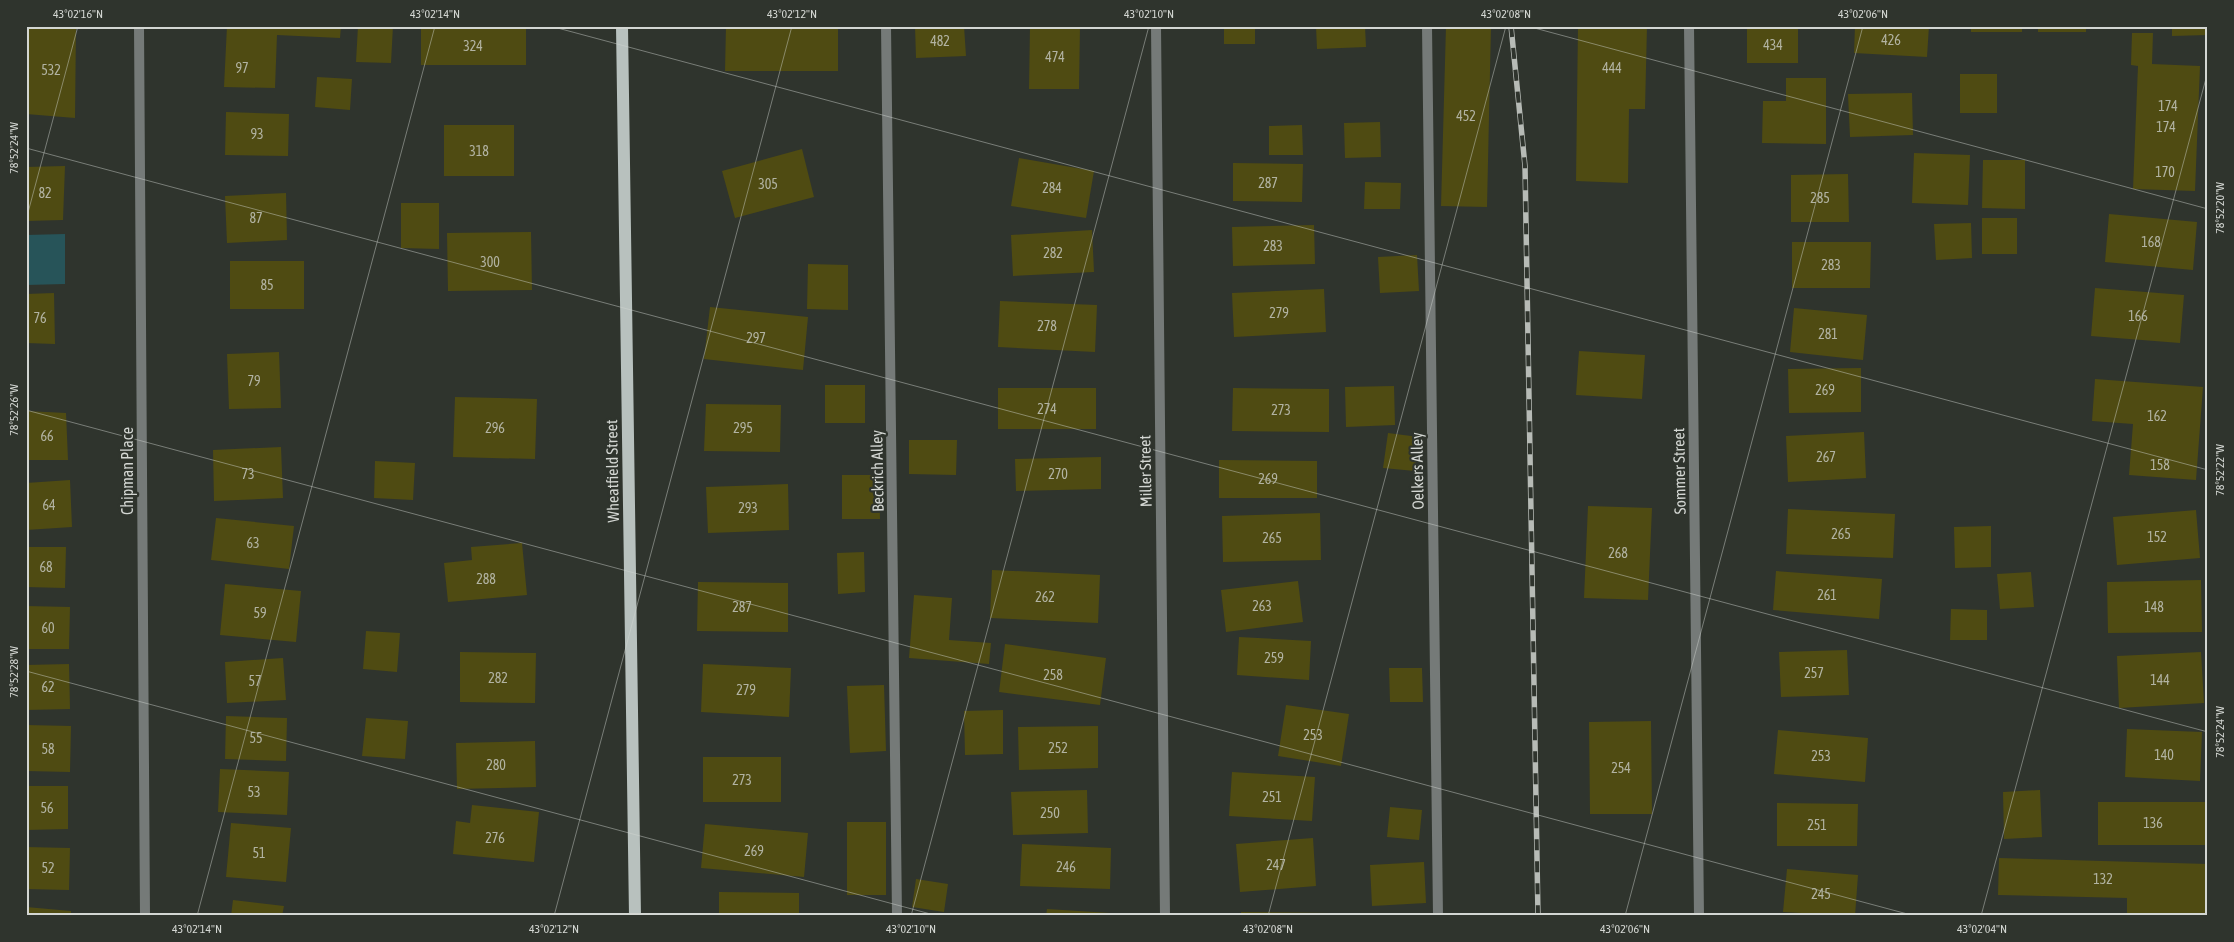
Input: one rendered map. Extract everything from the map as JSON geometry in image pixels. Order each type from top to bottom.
[{"type":"main road","name":"Wheatfield Street","points":[[622,26],[635,916]]},
{"type":"street","name":"Chipman Place","points":[[139,26],[146,916]]},
{"type":"street","name":"Beckrich Alley","points":[[886,26],[898,916]]},
{"type":"street","name":"Miller Street","points":[[1156,26],[1165,916]]},
{"type":"street","name":"Oelkers Alley","points":[[1427,26],[1438,916]]},
{"type":"street","name":"Sommer Street","points":[[1689,26],[1699,916]]},
{"type":"water","points":[[65,234],[65,284],[26,285],[26,235]]},
{"type":"building","points":[[76,26],[75,118],[26,114],[26,27]]},
{"type":"building","points":[[227,26],[341,26],[340,38],[277,35],[275,88],[224,87]]},
{"type":"building","points":[[358,26],[393,26],[391,63],[356,62]]},
{"type":"building","points":[[421,26],[526,26],[526,65],[421,65]]},
{"type":"building","points":[[726,26],[838,26],[838,71],[725,71]]},
{"type":"building","points":[[915,26],[964,26],[966,56],[916,58]]},
{"type":"building","points":[[1030,26],[1080,26],[1079,89],[1029,89]]},
{"type":"building","points":[[1224,26],[1255,26],[1255,44],[1224,44]]},
{"type":"building","points":[[1316,26],[1365,26],[1366,47],[1317,49]]},
{"type":"building","points":[[1446,26],[1491,26],[1487,207],[1441,206]]},
{"type":"building","points":[[1578,26],[1647,26],[1645,109],[1629,109],[1628,183],[1576,181]]},
{"type":"building","points":[[1747,26],[1798,26],[1798,63],[1747,63]]},
{"type":"building","points":[[1855,26],[1929,26],[1927,57],[1854,53]]},
{"type":"building","points":[[1971,26],[2022,26],[2022,32],[1971,32]]},
{"type":"building","points":[[2038,26],[2086,26],[2086,32],[2038,32]]},
{"type":"building","points":[[2172,26],[2208,26],[2208,35],[2172,36]]},
{"type":"building","points":[[2132,33],[2153,33],[2152,64],[2200,66],[2195,191],[2133,189],[2138,66],[2131,65]]},
{"type":"building","points":[[1960,74],[1997,74],[1997,113],[1960,113]]},
{"type":"building","points":[[317,77],[352,79],[350,110],[315,107]]},
{"type":"building","points":[[1786,78],[1826,78],[1826,144],[1762,143],[1763,101],[1786,101]]},
{"type":"building","points":[[1912,93],[1913,135],[1850,137],[1848,94]]},
{"type":"building","points":[[226,112],[289,114],[288,156],[225,155]]},
{"type":"building","points":[[1380,122],[1381,157],[1345,158],[1344,123]]},
{"type":"building","points":[[444,125],[514,125],[514,176],[444,176]]},
{"type":"building","points":[[1302,125],[1303,155],[1269,155],[1269,126]]},
{"type":"building","points":[[802,149],[814,197],[735,218],[722,171]]},
{"type":"building","points":[[1914,153],[1970,155],[1968,205],[1912,203]]},
{"type":"building","points":[[1019,158],[1094,171],[1086,218],[1011,206]]},
{"type":"building","points":[[1983,160],[2025,160],[2025,209],[1982,208]]},
{"type":"building","points":[[1233,163],[1303,164],[1302,202],[1233,201]]},
{"type":"building","points":[[65,166],[63,220],[26,221],[26,167]]},
{"type":"building","points":[[1848,174],[1849,222],[1791,222],[1791,175]]},
{"type":"building","points":[[1365,182],[1401,183],[1400,209],[1364,209]]},
{"type":"building","points":[[286,193],[287,240],[227,243],[225,196]]},
{"type":"building","points":[[401,203],[439,203],[439,249],[401,248]]},
{"type":"building","points":[[2109,214],[2197,222],[2193,270],[2105,262]]},
{"type":"building","points":[[1982,218],[2017,218],[2017,254],[1982,254]]},
{"type":"building","points":[[1971,223],[1972,258],[1936,260],[1934,224]]},
{"type":"building","points":[[1314,225],[1315,264],[1233,266],[1232,227]]},
{"type":"building","points":[[1092,230],[1094,272],[1013,276],[1011,235]]},
{"type":"building","points":[[531,232],[532,290],[448,291],[447,233]]},
{"type":"building","points":[[1792,242],[1871,242],[1870,288],[1792,288]]},
{"type":"building","points":[[1417,255],[1419,291],[1380,293],[1378,257]]},
{"type":"building","points":[[230,261],[304,261],[304,309],[230,309]]},
{"type":"building","points":[[808,264],[848,265],[848,310],[807,309]]},
{"type":"building","points":[[2095,288],[2184,295],[2180,343],[2091,336]]},
{"type":"building","points":[[1324,289],[1326,332],[1234,337],[1232,293]]},
{"type":"building","points":[[54,293],[55,344],[26,343],[26,294]]},
{"type":"building","points":[[1000,301],[1097,305],[1095,352],[998,347]]},
{"type":"building","points":[[710,307],[808,317],[803,370],[704,359]]},
{"type":"building","points":[[1794,308],[1867,315],[1863,360],[1790,352]]},
{"type":"building","points":[[1579,351],[1645,355],[1642,399],[1576,395]]},
{"type":"building","points":[[279,352],[281,408],[229,409],[227,354]]},
{"type":"building","points":[[1861,368],[1861,412],[1789,413],[1788,369]]},
{"type":"building","points":[[2095,379],[2203,387],[2196,480],[2129,475],[2133,424],[2092,421]]},
{"type":"building","points":[[825,385],[865,385],[865,423],[825,423]]},
{"type":"building","points":[[1394,386],[1395,425],[1346,427],[1345,387]]},
{"type":"building","points":[[998,388],[1096,388],[1096,429],[998,429]]},
{"type":"building","points":[[1233,388],[1329,389],[1329,432],[1232,431]]},
{"type":"building","points":[[455,397],[537,399],[535,459],[453,457]]},
{"type":"building","points":[[706,404],[781,405],[780,452],[704,451]]},
{"type":"building","points":[[26,411],[66,413],[68,460],[26,460]]},
{"type":"building","points":[[1864,432],[1866,478],[1788,482],[1786,436]]},
{"type":"building","points":[[1388,433],[1419,437],[1415,471],[1383,468]]},
{"type":"building","points":[[909,440],[957,440],[956,475],[909,474]]},
{"type":"building","points":[[281,447],[283,498],[214,501],[213,450]]},
{"type":"building","points":[[1101,457],[1101,489],[1016,491],[1015,459]]},
{"type":"building","points":[[1219,460],[1317,461],[1317,498],[1219,498]]},
{"type":"building","points":[[375,461],[415,463],[413,500],[374,498]]},
{"type":"building","points":[[842,475],[879,475],[880,519],[842,519]]},
{"type":"building","points":[[70,480],[72,527],[26,530],[26,483]]},
{"type":"building","points":[[788,484],[789,530],[708,533],[706,487]]},
{"type":"building","points":[[1588,506],[1652,508],[1648,600],[1584,598]]},
{"type":"building","points":[[1788,509],[1895,514],[1893,558],[1786,554]]},
{"type":"building","points":[[2196,510],[2200,558],[2117,565],[2113,517]]},
{"type":"building","points":[[1320,513],[1321,560],[1223,562],[1222,516]]},
{"type":"building","points":[[216,518],[294,526],[289,569],[211,560]]},
{"type":"building","points":[[1991,526],[1991,567],[1955,568],[1954,527]]},
{"type":"building","points":[[522,543],[527,595],[448,602],[444,563],[472,560],[471,547]]},
{"type":"building","points":[[26,547],[66,547],[65,588],[26,587]]},
{"type":"building","points":[[864,552],[865,592],[838,594],[837,553]]},
{"type":"building","points":[[992,570],[1100,575],[1098,623],[990,618]]},
{"type":"building","points":[[1776,571],[1882,579],[1879,619],[1773,610]]},
{"type":"building","points":[[2031,572],[2034,607],[2000,609],[1997,574]]},
{"type":"building","points":[[2201,580],[2202,632],[2108,633],[2107,582]]},
{"type":"building","points":[[1298,581],[1303,622],[1226,632],[1221,590]]},
{"type":"building","points":[[698,582],[788,583],[788,632],[697,631]]},
{"type":"building","points":[[225,584],[301,591],[296,642],[220,635]]},
{"type":"building","points":[[914,595],[952,598],[949,640],[991,643],[989,664],[909,658]]},
{"type":"building","points":[[26,606],[70,607],[69,649],[26,649]]},
{"type":"building","points":[[1951,609],[1987,610],[1987,640],[1950,640]]},
{"type":"building","points":[[366,631],[400,633],[397,672],[363,669]]},
{"type":"building","points":[[1239,637],[1311,641],[1309,680],[1237,675]]},
{"type":"building","points":[[1005,644],[1106,658],[1100,705],[999,692]]},
{"type":"building","points":[[1847,650],[1849,695],[1781,697],[1779,652]]},
{"type":"building","points":[[460,652],[536,653],[535,703],[460,702]]},
{"type":"building","points":[[2201,652],[2204,703],[2119,708],[2117,656]]},
{"type":"building","points":[[283,658],[286,700],[227,703],[225,662]]},
{"type":"building","points":[[69,664],[70,709],[26,710],[26,665]]},
{"type":"building","points":[[703,664],[791,668],[789,717],[701,712]]},
{"type":"building","points":[[1389,668],[1422,668],[1423,702],[1390,702]]},
{"type":"building","points":[[884,685],[886,751],[850,753],[847,686]]},
{"type":"building","points":[[1286,705],[1349,714],[1341,766],[1278,756]]},
{"type":"building","points":[[1003,710],[1003,754],[965,755],[964,711]]},
{"type":"building","points":[[226,716],[287,718],[286,761],[225,759]]},
{"type":"building","points":[[366,718],[408,721],[405,759],[362,756]]},
{"type":"building","points":[[1651,721],[1652,814],[1590,814],[1589,722]]},
{"type":"building","points":[[26,725],[71,726],[70,772],[26,771]]},
{"type":"building","points":[[1098,726],[1098,768],[1019,770],[1018,727]]},
{"type":"building","points":[[2127,729],[2202,732],[2200,781],[2125,777]]},
{"type":"building","points":[[1778,730],[1868,738],[1865,782],[1774,774]]},
{"type":"building","points":[[535,741],[536,787],[457,789],[456,743]]},
{"type":"building","points":[[703,757],[781,757],[781,802],[703,802]]},
{"type":"building","points":[[220,769],[289,772],[287,815],[218,812]]},
{"type":"building","points":[[1232,772],[1315,777],[1312,821],[1229,816]]},
{"type":"building","points":[[26,786],[68,786],[68,829],[26,830]]},
{"type":"building","points":[[1087,790],[1088,833],[1013,835],[1011,792]]},
{"type":"building","points":[[2040,790],[2042,837],[2004,839],[2003,792]]},
{"type":"building","points":[[2098,802],[2208,802],[2208,845],[2098,845]]},
{"type":"building","points":[[1777,803],[1858,804],[1857,846],[1777,846]]},
{"type":"building","points":[[472,805],[539,812],[534,862],[453,854],[456,821],[470,823]]},
{"type":"building","points":[[1390,807],[1422,810],[1419,840],[1387,837]]},
{"type":"building","points":[[847,822],[886,822],[886,895],[847,895]]},
{"type":"building","points":[[231,823],[291,828],[286,882],[226,877]]},
{"type":"building","points":[[705,824],[808,833],[804,877],[701,868]]},
{"type":"building","points":[[1313,838],[1316,886],[1240,892],[1236,844]]},
{"type":"building","points":[[1022,844],[1111,848],[1110,889],[1020,886]]},
{"type":"building","points":[[26,847],[70,848],[69,890],[26,889]]},
{"type":"building","points":[[1999,858],[2208,864],[2208,916],[2127,914],[2127,898],[1998,895]]},
{"type":"building","points":[[1424,862],[1426,903],[1372,906],[1370,865]]},
{"type":"building","points":[[1787,869],[1858,875],[1855,916],[1783,912]]},
{"type":"building","points":[[916,879],[948,884],[944,912],[912,907]]},
{"type":"building","points":[[719,892],[799,893],[799,916],[719,916]]},
{"type":"building","points":[[233,900],[284,906],[282,916],[231,916]]},
{"type":"building","points":[[26,907],[71,911],[71,916],[26,916]]},
{"type":"building","points":[[1047,909],[1110,913],[1110,916],[1046,916]]},
{"type":"building","points":[[1241,912],[1330,913],[1330,916],[1241,916]]},
{"type":"railway","points":[[1511,26],[1525,166],[1538,916]]}]
